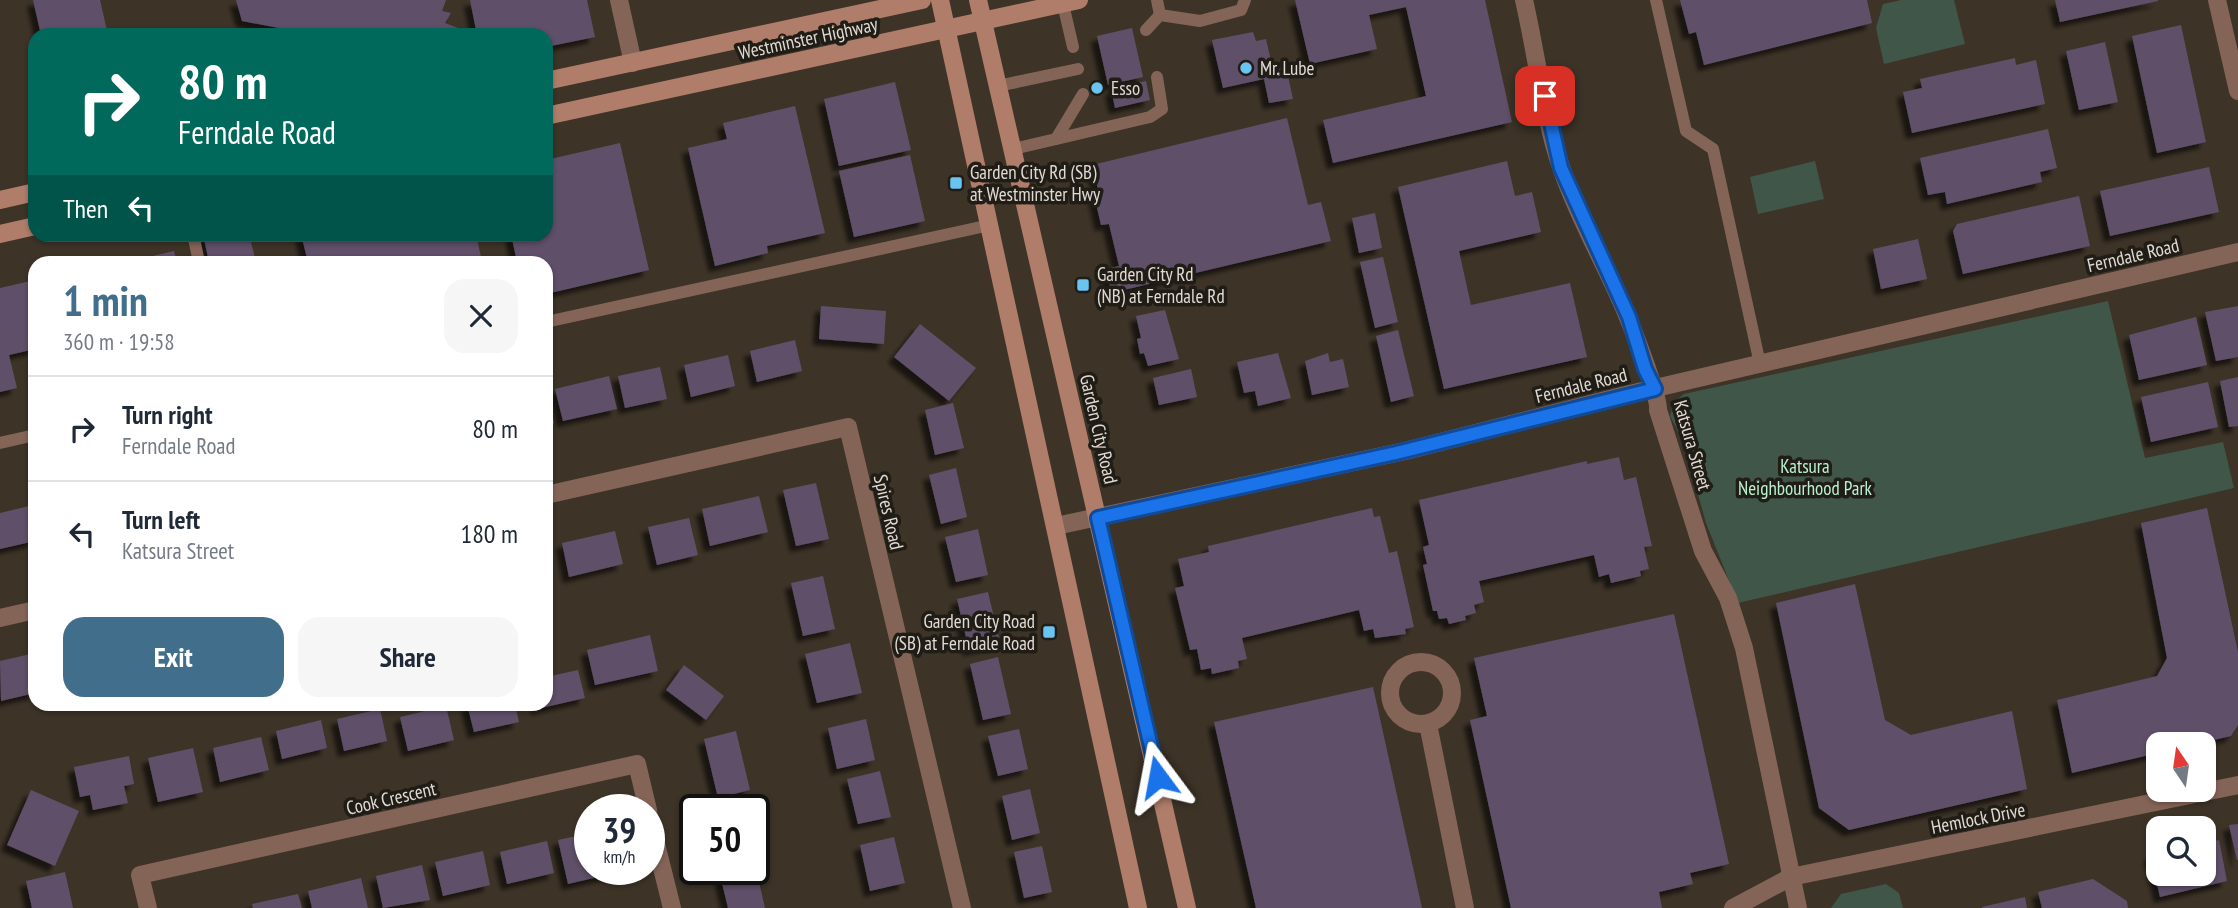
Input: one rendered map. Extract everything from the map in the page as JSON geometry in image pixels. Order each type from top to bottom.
[{"type":"main road","name":"Westminster Highway","points":[[553,80],[922,0]]},
{"type":"main road","points":[[940,0],[1138,908]]},
{"type":"main road","name":"Garden City Road","points":[[978,0],[1187,908]]},
{"type":"main road","name":"Westminster Highway","points":[[553,114],[1071,2]]},
{"type":"main road","points":[[0,200],[28,194]]},
{"type":"main road","points":[[0,234],[28,228]]},
{"type":"street","points":[[619,0],[633,63]]},
{"type":"street","name":"Katsura Street","points":[[1524,0],[1561,168],[1629,317],[1645,369],[1655,389],[1658,410],[1703,551],[1728,598],[1744,648],[1798,908]]},
{"type":"street","points":[[2217,0],[2238,91]]},
{"type":"street","name":"Ferndale Road","points":[[1056,526],[1396,453],[1655,389],[2238,252]]},
{"type":"street","name":"Spires Road","points":[[553,493],[848,427],[962,908]]},
{"type":"street","points":[[0,618],[28,612]]},
{"type":"street","points":[[1428,723],[1465,908]]},
{"type":"street","name":"Cook Crescent","points":[[148,908],[140,875],[637,764],[644,794]]},
{"type":"street","name":"Hemlock Drive","points":[[1732,908],[1791,877],[2238,785]]},
{"type":"street","points":[[665,883],[671,908]]},
{"type":"lane","points":[[1157,0],[1160,15]]},
{"type":"lane","points":[[1160,15],[1200,21],[1241,9],[1244,0]]},
{"type":"lane","points":[[1656,0],[1686,131],[1713,149],[1760,364]]},
{"type":"lane","points":[[1071,2],[1073,47]]},
{"type":"lane","points":[[1146,30],[1160,15]]},
{"type":"lane","points":[[998,86],[1078,69]]},
{"type":"lane","points":[[1013,149],[1150,117],[1163,109],[1157,77]]},
{"type":"lane","points":[[1056,139],[1083,94]]},
{"type":"lane","points":[[553,320],[990,225]]},
{"type":"lane","points":[[0,443],[28,437]]},
{"type":"green space","points":[[1901,0],[1954,0],[1965,44],[1884,64],[1876,28],[1883,4]]},
{"type":"green space","points":[[1815,161],[1824,199],[1758,214],[1750,177]]},
{"type":"green space","name":"Katsura Neighbourhood Park","points":[[2108,301],[2145,458],[2223,442],[2234,488],[1738,603],[1706,523],[1683,441],[1670,416],[1674,402],[1684,394]]},
{"type":"green space","points":[[1886,884],[1899,893],[1903,908],[1831,908],[1841,894]]},
{"type":"building","points":[[33,0],[100,0],[106,28],[39,28]]},
{"type":"building","points":[[236,0],[446,0],[442,11],[451,13],[445,23],[458,28],[278,28],[242,21]]},
{"type":"building","points":[[470,0],[587,0],[595,37],[553,46],[553,28],[476,28]]},
{"type":"building","points":[[1295,0],[1485,0],[1512,122],[1333,163],[1323,120],[1426,96],[1406,7],[1369,15],[1377,49],[1310,64]]},
{"type":"building","points":[[1680,0],[1867,0],[1872,23],[1704,65],[1696,32],[1689,34]]},
{"type":"building","points":[[2055,0],[2158,0],[2158,1],[2060,22]]},
{"type":"building","points":[[2181,25],[2206,142],[2157,153],[2132,36]]},
{"type":"building","points":[[1132,28],[1143,77],[1108,85],[1097,36]]},
{"type":"building","name":"Mr. Lube","points":[[1253,32],[1256,41],[1266,39],[1273,70],[1286,67],[1293,99],[1269,103],[1264,79],[1223,88],[1212,40]]},
{"type":"building","points":[[2105,42],[2118,102],[2079,110],[2066,51]]},
{"type":"building","points":[[2015,58],[2016,65],[2036,60],[2045,104],[1912,133],[1903,92],[1922,88],[1920,79]]},
{"type":"building","points":[[1146,81],[1150,100],[1115,108],[1111,89]]},
{"type":"building","points":[[895,82],[911,150],[839,166],[824,99]]},
{"type":"building","points":[[795,106],[825,233],[767,246],[768,253],[715,266],[688,148],[727,139],[723,123]]},
{"type":"building","points":[[1287,118],[1308,205],[1321,202],[1331,241],[1111,293],[1106,269],[1119,266],[1109,224],[1101,225],[1093,191],[1098,189],[1092,165]]},
{"type":"building","points":[[2048,129],[2057,168],[2040,172],[2042,182],[1947,204],[1945,192],[1928,195],[1920,158]]},
{"type":"building","points":[[620,143],[649,270],[553,292],[553,256],[516,256],[513,242],[553,242],[553,158]]},
{"type":"building","points":[[910,155],[925,221],[854,237],[839,171]]},
{"type":"building","points":[[1507,161],[1515,196],[1532,192],[1541,232],[1459,251],[1471,305],[1570,283],[1587,357],[1444,389],[1398,187]]},
{"type":"building","points":[[2209,167],[2219,212],[2110,236],[2100,191]]},
{"type":"building","points":[[2079,196],[2090,246],[1963,274],[1953,231],[1957,224]]},
{"type":"building","points":[[1375,213],[1382,248],[1359,253],[1352,218]]},
{"type":"building","points":[[1918,239],[1927,279],[1881,289],[1873,249]]},
{"type":"building","points":[[205,242],[251,242],[254,256],[208,256]]},
{"type":"building","points":[[303,242],[478,242],[481,256],[306,256]]},
{"type":"building","points":[[174,251],[175,256],[152,256]]},
{"type":"building","points":[[1383,257],[1398,322],[1375,328],[1360,262]]},
{"type":"building","points":[[28,282],[28,351],[9,355],[17,388],[0,392],[0,288]]},
{"type":"building","points":[[821,306],[886,311],[884,344],[819,339]]},
{"type":"building","points":[[2238,306],[2238,357],[2216,361],[2205,312]]},
{"type":"building","points":[[1165,310],[1179,359],[1148,366],[1144,353],[1140,354],[1137,339],[1141,338],[1136,316]]},
{"type":"building","points":[[2196,317],[2207,365],[2139,380],[2129,335]]},
{"type":"building","points":[[920,324],[976,368],[949,401],[894,357]]},
{"type":"building","points":[[1398,330],[1414,396],[1391,402],[1376,336]]},
{"type":"building","points":[[795,340],[802,371],[757,382],[750,351]]},
{"type":"building","points":[[1278,353],[1291,398],[1258,406],[1255,391],[1244,393],[1237,362]]},
{"type":"building","points":[[1328,353],[1330,362],[1343,359],[1349,387],[1312,395],[1305,361]]},
{"type":"building","points":[[728,355],[735,386],[691,397],[684,365]]},
{"type":"building","points":[[660,367],[667,399],[625,408],[618,376]]},
{"type":"building","points":[[1191,369],[1197,397],[1159,405],[1153,378]]},
{"type":"building","points":[[609,376],[617,409],[563,421],[555,389]]},
{"type":"building","points":[[2238,377],[2238,426],[2229,427],[2220,381]]},
{"type":"building","points":[[2208,382],[2218,427],[2151,442],[2141,397]]},
{"type":"building","points":[[953,403],[964,448],[935,455],[925,410]]},
{"type":"building","points":[[1619,457],[1624,480],[1636,477],[1652,546],[1644,547],[1649,569],[1640,571],[1641,576],[1611,583],[1609,574],[1599,577],[1594,555],[1479,581],[1484,602],[1474,605],[1476,613],[1465,616],[1466,620],[1449,624],[1447,618],[1439,619],[1437,611],[1433,611],[1423,565],[1427,564],[1423,547],[1429,545],[1419,500],[1587,461],[1587,464]]},
{"type":"building","points":[[956,468],[967,517],[941,524],[929,475]]},
{"type":"building","points":[[816,483],[829,539],[796,546],[783,490]]},
{"type":"building","points":[[759,496],[768,532],[710,546],[702,509]]},
{"type":"building","points":[[28,506],[28,543],[0,549],[0,513]]},
{"type":"building","points":[[1372,508],[1374,517],[1380,516],[1389,553],[1397,551],[1414,627],[1405,629],[1406,634],[1375,638],[1373,629],[1364,631],[1359,610],[1242,638],[1247,659],[1238,661],[1239,668],[1212,674],[1211,668],[1201,670],[1197,649],[1190,650],[1175,588],[1184,586],[1178,559],[1209,552],[1208,546]]},
{"type":"building","points":[[2207,508],[2238,652],[2238,725],[2231,736],[2216,740],[2216,732],[2146,732],[2146,756],[2072,773],[2057,700],[2157,676],[2167,658],[2141,523]]},
{"type":"building","points":[[689,518],[698,555],[657,565],[648,527]]},
{"type":"building","points":[[978,529],[988,575],[956,582],[945,537]]},
{"type":"building","points":[[615,531],[623,564],[569,577],[562,543]]},
{"type":"building","points":[[823,576],[835,629],[803,636],[791,583]]},
{"type":"building","points":[[1855,584],[1885,720],[1911,735],[2012,711],[2027,789],[1849,830],[1819,808],[1776,603]]},
{"type":"building","points":[[988,592],[1000,643],[969,650],[957,599]]},
{"type":"building","points":[[1674,614],[1729,864],[1690,873],[1693,884],[1659,892],[1662,908],[1511,908],[1470,720],[1487,716],[1474,658]]},
{"type":"building","points":[[650,635],[658,671],[595,685],[587,650]]},
{"type":"building","points":[[850,643],[862,693],[817,703],[805,654]]},
{"type":"building","points":[[28,655],[28,695],[1,701],[0,661]]},
{"type":"building","points":[[998,657],[1011,714],[983,720],[970,664]]},
{"type":"building","points":[[684,665],[724,696],[706,720],[666,690]]},
{"type":"building","points":[[578,670],[585,698],[553,705],[553,675]]},
{"type":"building","points":[[1373,687],[1422,908],[1256,908],[1214,722]]},
{"type":"building","points":[[380,711],[387,741],[344,751],[337,719]]},
{"type":"building","points":[[425,711],[447,711],[454,740],[408,751],[400,717]]},
{"type":"building","points":[[469,711],[517,711],[519,722],[474,732]]},
{"type":"building","points":[[866,719],[875,760],[837,769],[828,728]]},
{"type":"building","points":[[321,720],[327,748],[282,759],[276,731]]},
{"type":"building","points":[[1019,729],[1028,769],[998,776],[988,736]]},
{"type":"building","points":[[736,731],[750,790],[717,794],[704,739]]},
{"type":"building","points":[[261,737],[269,770],[220,782],[213,748]]},
{"type":"building","points":[[193,748],[203,792],[158,802],[148,758]]},
{"type":"building","points":[[129,756],[134,784],[124,786],[128,803],[93,810],[90,795],[80,797],[74,767]]},
{"type":"building","points":[[880,771],[891,817],[858,824],[847,779]]},
{"type":"building","points":[[1030,789],[1040,833],[1012,840],[1002,796]]},
{"type":"building","points":[[31,790],[79,811],[55,866],[7,845]]},
{"type":"building","points":[[2238,824],[2238,860],[2237,860],[2229,825]]},
{"type":"building","points":[[574,836],[574,883],[568,884],[558,840]]},
{"type":"building","points":[[894,837],[905,883],[870,891],[860,845]]},
{"type":"building","points":[[2219,840],[2227,881],[2216,884],[2216,841]]},
{"type":"building","points":[[547,841],[554,873],[507,884],[500,852]]},
{"type":"building","points":[[1042,846],[1052,892],[1024,898],[1014,852]]},
{"type":"building","points":[[483,851],[490,885],[443,896],[435,862]]},
{"type":"building","points":[[422,865],[430,900],[383,908],[376,876]]},
{"type":"building","points":[[65,872],[73,908],[32,908],[26,881]]},
{"type":"building","points":[[361,878],[368,908],[312,908],[308,891]]},
{"type":"building","points":[[2093,879],[2127,901],[2128,908],[2042,908],[2038,892]]},
{"type":"building","points":[[722,885],[760,885],[765,908],[728,908]]},
{"type":"building","points":[[2157,886],[2206,886],[2160,897]]},
{"type":"building","points":[[298,894],[302,908],[253,908],[252,904]]},
{"type":"building","points":[[2025,897],[2027,908],[1982,908],[1982,907]]},
{"type":"place","name":"Mr. Lube","points":[[1246,68]]},
{"type":"place","name":"Esso","points":[[1097,88]]},
{"type":"place","name":"Garden City Rd (SB) at Westminster Hwy","points":[[956,183]]},
{"type":"place","name":"Garden City Rd (NB) at Ferndale Rd","points":[[1083,285]]},
{"type":"place","name":"Garden City Road (SB) at Ferndale Road","points":[[1049,632]]},
{"type":"route","points":[[1158,777],[1098,518],[1396,453],[1655,389],[1645,369],[1629,317],[1561,168],[1545,96]]}]
